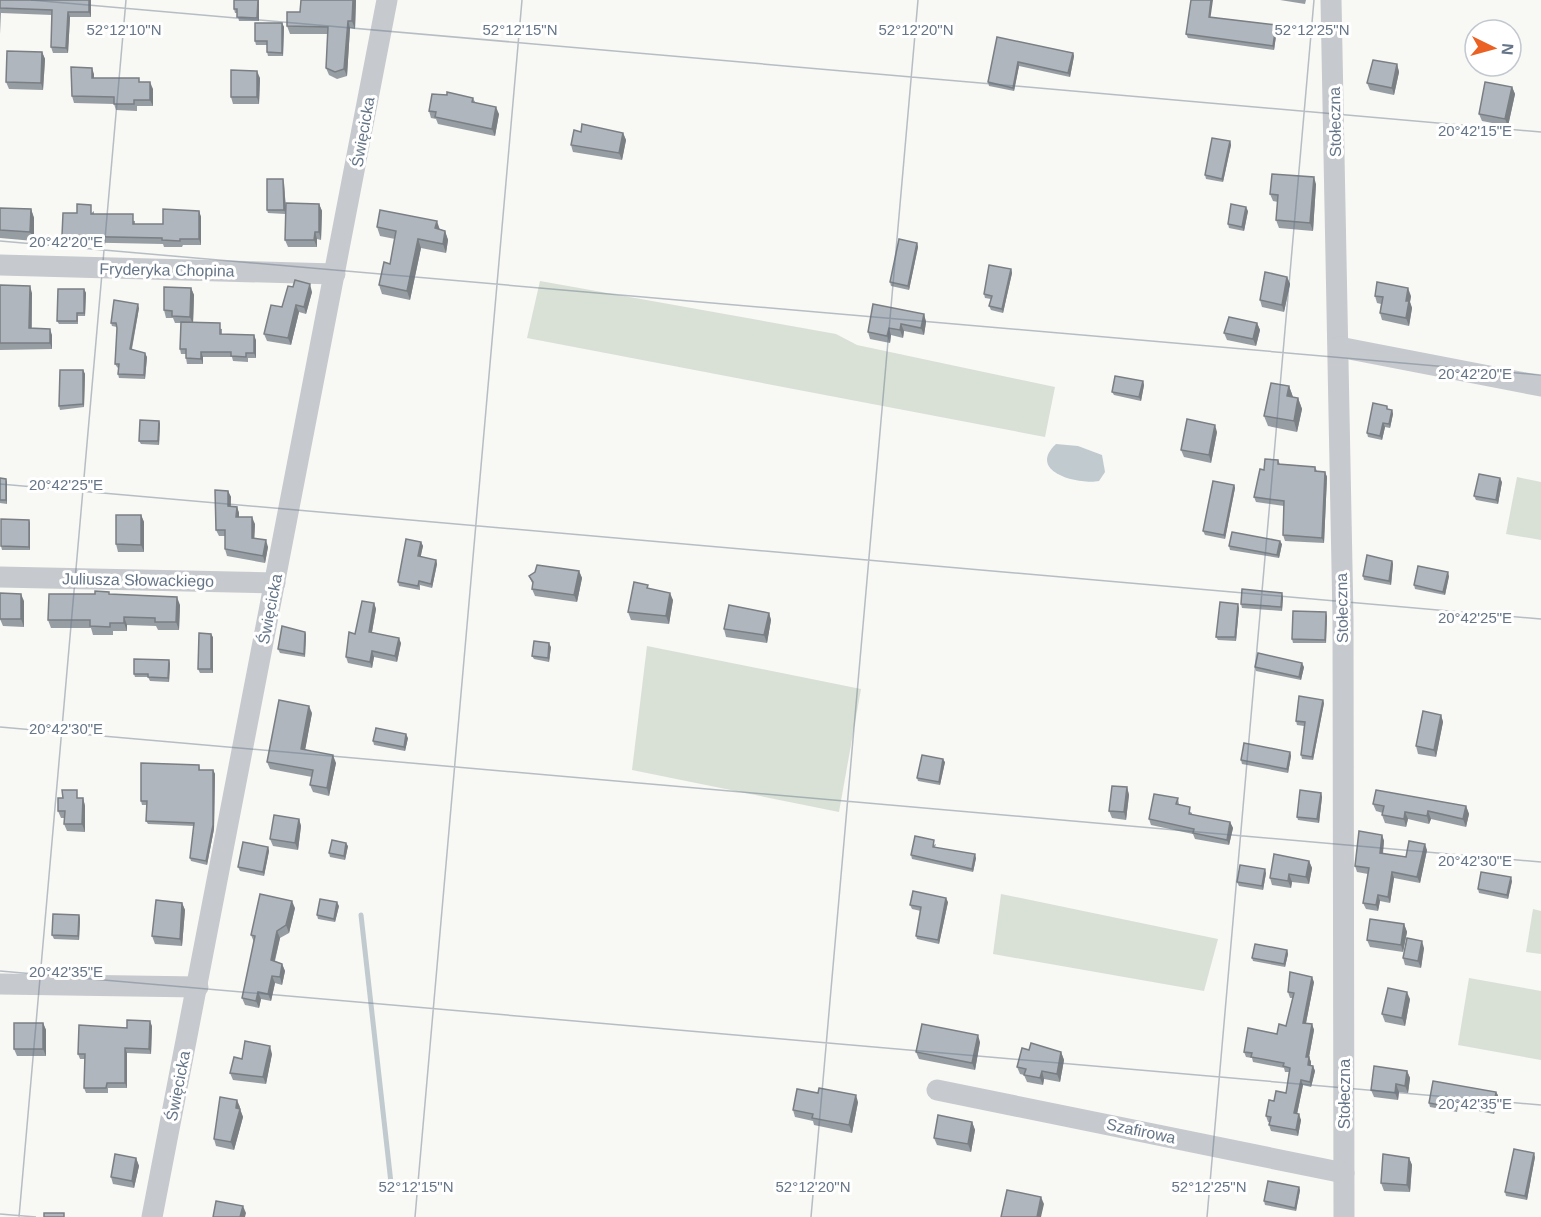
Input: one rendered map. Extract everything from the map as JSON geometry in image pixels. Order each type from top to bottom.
[{"type":"street","name":"Święcicka","points":[[152,1217],[387,0]]},
{"type":"street","name":"Stołeczna","points":[[1331,0],[1343,619],[1344,1217]]},
{"type":"street","name":"Fryderyka Chopina","points":[[0,266],[335,274]]},
{"type":"street","points":[[1339,347],[1541,387]]},
{"type":"street","name":"Juliusza Słowackiego","points":[[0,577],[275,583]]},
{"type":"street","points":[[0,984],[198,987]]},
{"type":"street","name":"Szafirowa","points":[[937,1090],[1344,1173]]},
{"type":"shaded area","points":[[540,281],[836,334],[857,345],[1055,387],[1045,437],[527,338]]},
{"type":"shaded area","points":[[1056,444],[1078,446],[1102,455],[1105,472],[1099,481],[1080,481],[1059,475],[1051,469],[1047,462],[1048,454]]},
{"type":"shaded area","points":[[1517,477],[1541,482],[1541,540],[1506,534]]},
{"type":"shaded area","points":[[647,646],[861,689],[839,812],[632,770]]},
{"type":"shaded area","points":[[1001,894],[1218,939],[1204,991],[993,954]]},
{"type":"shaded area","points":[[1533,909],[1541,911],[1541,954],[1526,952]]},
{"type":"shaded area","points":[[1469,978],[1541,991],[1541,1060],[1458,1045]]},
{"type":"building","points":[[0,0],[89,0],[89,12],[68,12],[66,48],[51,47],[52,10],[0,8]]},
{"type":"building","points":[[234,0],[258,0],[257,18],[237,17]]},
{"type":"building","points":[[301,0],[353,0],[352,21],[348,21],[344,69],[335,72],[326,68],[328,27],[287,26],[287,12],[300,12]]},
{"type":"building","points":[[1191,0],[1211,0],[1209,17],[1276,25],[1273,46],[1186,34]]},
{"type":"building","points":[[255,23],[282,23],[282,53],[267,52],[267,41],[255,41]]},
{"type":"building","points":[[997,37],[1073,53],[1068,73],[1018,62],[1013,88],[988,82]]},
{"type":"building","points":[[7,51],[42,52],[41,83],[6,82]]},
{"type":"building","points":[[1373,60],[1397,64],[1392,88],[1367,83]]},
{"type":"building","points":[[71,67],[92,68],[92,78],[139,78],[139,82],[150,82],[150,100],[134,100],[134,104],[114,104],[114,97],[72,96]]},
{"type":"building","points":[[231,70],[257,71],[257,97],[231,97]]},
{"type":"building","points":[[1485,82],[1512,87],[1505,119],[1479,114]]},
{"type":"building","points":[[447,92],[473,98],[472,102],[496,107],[492,129],[435,117],[436,112],[429,111],[432,94],[447,95]]},
{"type":"building","points":[[582,124],[623,133],[619,153],[571,145],[574,130],[581,132]]},
{"type":"building","points":[[1212,138],[1230,141],[1222,179],[1205,175]]},
{"type":"building","points":[[1272,174],[1314,177],[1310,223],[1276,220],[1278,195],[1270,194]]},
{"type":"building","points":[[267,179],[283,179],[284,210],[267,210]]},
{"type":"building","points":[[286,203],[319,204],[319,232],[315,232],[314,240],[285,240]]},
{"type":"building","points":[[77,204],[91,205],[91,214],[133,214],[133,224],[163,224],[163,209],[199,211],[199,239],[180,239],[180,241],[162,240],[162,238],[62,236],[63,213],[77,213]]},
{"type":"building","points":[[1231,204],[1246,207],[1242,227],[1228,224]]},
{"type":"building","points":[[0,208],[31,209],[30,232],[0,230]]},
{"type":"building","points":[[380,210],[437,221],[435,228],[445,231],[443,244],[418,239],[407,291],[379,285],[384,262],[390,264],[396,231],[377,227]]},
{"type":"building","points":[[899,239],[917,243],[908,286],[890,282]]},
{"type":"building","points":[[989,265],[1011,269],[1002,309],[989,306],[992,296],[984,294]]},
{"type":"building","points":[[1265,272],[1287,277],[1282,305],[1260,300]]},
{"type":"building","points":[[295,280],[310,284],[304,307],[296,305],[288,338],[264,334],[271,305],[282,307],[288,286],[293,287]]},
{"type":"building","points":[[1377,282],[1408,288],[1406,301],[1409,301],[1406,318],[1380,313],[1383,297],[1375,296]]},
{"type":"building","points":[[0,285],[30,286],[29,328],[50,329],[50,343],[0,343]]},
{"type":"building","points":[[164,287],[191,288],[190,317],[172,316],[172,311],[164,310]]},
{"type":"building","points":[[58,289],[84,289],[84,313],[77,313],[77,321],[57,321]]},
{"type":"building","points":[[114,300],[138,304],[130,349],[145,353],[144,375],[118,374],[119,364],[115,364],[117,328],[116,323],[111,323]]},
{"type":"building","points":[[873,304],[924,314],[921,328],[901,324],[900,330],[889,328],[887,336],[868,332]]},
{"type":"building","points":[[1229,317],[1257,323],[1253,339],[1224,333]]},
{"type":"building","points":[[181,322],[220,323],[220,334],[254,335],[254,353],[246,353],[246,357],[231,356],[231,352],[201,352],[201,359],[186,358],[186,349],[180,349]]},
{"type":"building","points":[[60,370],[83,370],[83,404],[59,406]]},
{"type":"building","points":[[1115,376],[1143,381],[1139,397],[1112,392]]},
{"type":"building","points":[[1271,383],[1289,386],[1287,396],[1298,398],[1294,421],[1264,416]]},
{"type":"building","points":[[1373,403],[1387,406],[1387,409],[1392,410],[1389,424],[1383,423],[1380,436],[1367,433]]},
{"type":"building","points":[[1187,419],[1215,425],[1209,455],[1181,450]]},
{"type":"building","points":[[140,420],[159,421],[158,441],[139,441]]},
{"type":"building","points":[[1265,459],[1278,460],[1278,464],[1315,467],[1315,471],[1325,472],[1322,538],[1283,535],[1284,501],[1254,497],[1260,469],[1264,470]]},
{"type":"building","points":[[1479,474],[1500,478],[1496,500],[1474,496]]},
{"type":"building","points":[[0,478],[6,479],[6,500],[0,500]]},
{"type":"building","points":[[1213,481],[1234,485],[1224,535],[1203,531]]},
{"type":"building","points":[[215,490],[228,491],[228,506],[237,507],[236,517],[252,517],[252,538],[266,540],[263,556],[225,549],[225,530],[216,530]]},
{"type":"building","points":[[116,515],[141,515],[141,545],[116,544]]},
{"type":"building","points":[[1,519],[29,520],[29,547],[1,546]]},
{"type":"building","points":[[1232,532],[1280,541],[1277,555],[1229,546]]},
{"type":"building","points":[[406,539],[421,542],[418,556],[436,560],[431,584],[419,581],[418,586],[398,582]]},
{"type":"building","points":[[1367,555],[1392,561],[1389,581],[1363,576]]},
{"type":"building","points":[[537,565],[579,571],[574,595],[532,589],[533,582],[529,576],[535,572]]},
{"type":"building","points":[[1418,566],[1448,572],[1443,592],[1414,585]]},
{"type":"building","points":[[634,582],[648,585],[647,588],[670,593],[666,616],[628,612]]},
{"type":"building","points":[[1242,589],[1282,593],[1281,607],[1241,604]]},
{"type":"building","points":[[95,591],[109,592],[109,594],[177,597],[176,622],[155,622],[155,618],[124,617],[124,623],[110,623],[110,627],[90,626],[90,620],[48,620],[49,594],[95,594]]},
{"type":"building","points":[[0,593],[21,594],[21,619],[0,619]]},
{"type":"building","points":[[362,601],[374,603],[369,632],[399,638],[395,656],[372,651],[370,662],[346,657],[349,632],[355,634]]},
{"type":"building","points":[[1220,602],[1238,604],[1235,637],[1216,637]]},
{"type":"building","points":[[729,605],[769,613],[764,635],[724,629]]},
{"type":"building","points":[[1293,611],[1326,612],[1325,640],[1292,639]]},
{"type":"building","points":[[282,626],[305,632],[304,654],[278,649]]},
{"type":"building","points":[[199,633],[211,634],[211,669],[198,669]]},
{"type":"building","points":[[534,641],[549,643],[548,658],[532,656]]},
{"type":"building","points":[[1258,653],[1302,663],[1299,677],[1255,667]]},
{"type":"building","points":[[134,659],[169,660],[168,678],[134,674]]},
{"type":"building","points":[[1299,696],[1323,700],[1312,757],[1301,755],[1305,722],[1296,721]]},
{"type":"building","points":[[279,700],[309,706],[301,749],[333,755],[327,788],[310,785],[313,770],[267,762]]},
{"type":"building","points":[[1423,711],[1441,715],[1434,750],[1416,746]]},
{"type":"building","points":[[376,728],[406,734],[404,747],[373,741]]},
{"type":"building","points":[[1244,743],[1290,752],[1287,769],[1241,760]]},
{"type":"building","points":[[922,755],[943,759],[939,782],[917,778]]},
{"type":"building","points":[[141,763],[199,765],[199,770],[213,770],[213,825],[206,861],[190,858],[194,823],[146,821],[147,801],[141,801]]},
{"type":"building","points":[[1112,786],[1127,787],[1124,812],[1109,811]]},
{"type":"building","points":[[62,790],[77,790],[77,798],[83,798],[82,824],[64,824],[65,811],[58,811],[58,798],[63,798]]},
{"type":"building","points":[[1300,790],[1321,793],[1317,819],[1297,817]]},
{"type":"building","points":[[1376,790],[1466,806],[1463,819],[1428,811],[1427,816],[1405,812],[1404,819],[1382,815],[1384,806],[1373,804]]},
{"type":"building","points":[[1154,794],[1178,798],[1176,804],[1190,807],[1189,814],[1230,822],[1227,840],[1193,833],[1194,829],[1149,819]]},
{"type":"building","points":[[274,815],[299,819],[295,843],[270,839]]},
{"type":"building","points":[[1359,831],[1382,835],[1380,853],[1406,857],[1409,841],[1425,844],[1417,877],[1392,872],[1388,897],[1378,895],[1376,905],[1363,903],[1369,868],[1355,866]]},
{"type":"building","points":[[915,836],[934,840],[933,847],[975,854],[972,869],[911,855]]},
{"type":"building","points":[[332,840],[346,843],[344,856],[329,853]]},
{"type":"building","points":[[243,842],[268,847],[263,872],[238,867]]},
{"type":"building","points":[[1274,854],[1309,861],[1306,877],[1289,874],[1288,881],[1270,878]]},
{"type":"building","points":[[1240,865],[1265,869],[1262,886],[1237,882]]},
{"type":"building","points":[[1481,872],[1511,877],[1507,895],[1478,889]]},
{"type":"building","points":[[913,891],[946,898],[938,940],[916,936],[921,907],[910,905]]},
{"type":"building","points":[[260,894],[292,901],[286,925],[277,931],[271,960],[282,964],[280,977],[272,976],[268,994],[258,992],[256,1001],[242,998],[255,936],[251,935]]},
{"type":"building","points":[[320,899],[337,902],[334,919],[317,915]]},
{"type":"building","points":[[156,900],[182,903],[180,939],[152,936]]},
{"type":"building","points":[[53,914],[79,915],[78,936],[52,935]]},
{"type":"building","points":[[1370,919],[1404,924],[1401,945],[1367,940]]},
{"type":"building","points":[[1407,938],[1422,941],[1418,961],[1403,958]]},
{"type":"building","points":[[1255,944],[1287,950],[1284,964],[1252,958]]},
{"type":"building","points":[[1290,972],[1312,977],[1303,1023],[1312,1024],[1306,1057],[1309,1057],[1308,1065],[1313,1066],[1310,1082],[1301,1080],[1294,1113],[1299,1114],[1296,1130],[1269,1125],[1271,1117],[1266,1116],[1269,1100],[1274,1101],[1276,1091],[1286,1093],[1290,1068],[1283,1066],[1284,1063],[1251,1057],[1252,1053],[1244,1052],[1248,1028],[1277,1034],[1279,1024],[1286,1026],[1294,993],[1288,992]]},
{"type":"building","points":[[1388,988],[1407,992],[1402,1018],[1382,1014]]},
{"type":"building","points":[[127,1020],[150,1021],[149,1049],[125,1048],[125,1083],[107,1083],[106,1088],[84,1088],[85,1054],[78,1054],[79,1025],[127,1028]]},
{"type":"building","points":[[14,1023],[43,1023],[43,1049],[14,1049]]},
{"type":"building","points":[[922,1024],[978,1035],[972,1063],[916,1052]]},
{"type":"building","points":[[245,1041],[270,1046],[263,1077],[230,1073],[234,1057],[242,1059]]},
{"type":"building","points":[[1031,1043],[1061,1052],[1057,1074],[1042,1071],[1040,1078],[1024,1075],[1026,1069],[1017,1067],[1022,1048],[1029,1050]]},
{"type":"building","points":[[1374,1066],[1407,1071],[1405,1086],[1396,1084],[1395,1093],[1371,1090]]},
{"type":"building","points":[[1433,1081],[1496,1092],[1493,1110],[1457,1103],[1456,1108],[1429,1103]]},
{"type":"building","points":[[819,1088],[856,1095],[849,1125],[812,1118],[813,1114],[793,1110],[797,1089],[818,1093]]},
{"type":"building","points":[[220,1097],[237,1100],[236,1108],[240,1109],[231,1142],[214,1139]]},
{"type":"building","points":[[938,1115],[972,1122],[968,1144],[934,1138]]},
{"type":"building","points":[[1514,1149],[1534,1153],[1525,1196],[1505,1192]]},
{"type":"building","points":[[115,1154],[136,1158],[132,1181],[111,1177]]},
{"type":"building","points":[[1383,1154],[1409,1158],[1407,1185],[1381,1183]]},
{"type":"building","points":[[1268,1181],[1299,1187],[1295,1208],[1264,1201]]},
{"type":"building","points":[[1007,1190],[1041,1197],[1037,1217],[1001,1217]]},
{"type":"building","points":[[216,1201],[243,1206],[240,1217],[213,1217]]},
{"type":"building","points":[[44,1213],[64,1213],[64,1217],[44,1217]]},
{"type":"waterway","points":[[361,915],[391,1183]]}]
